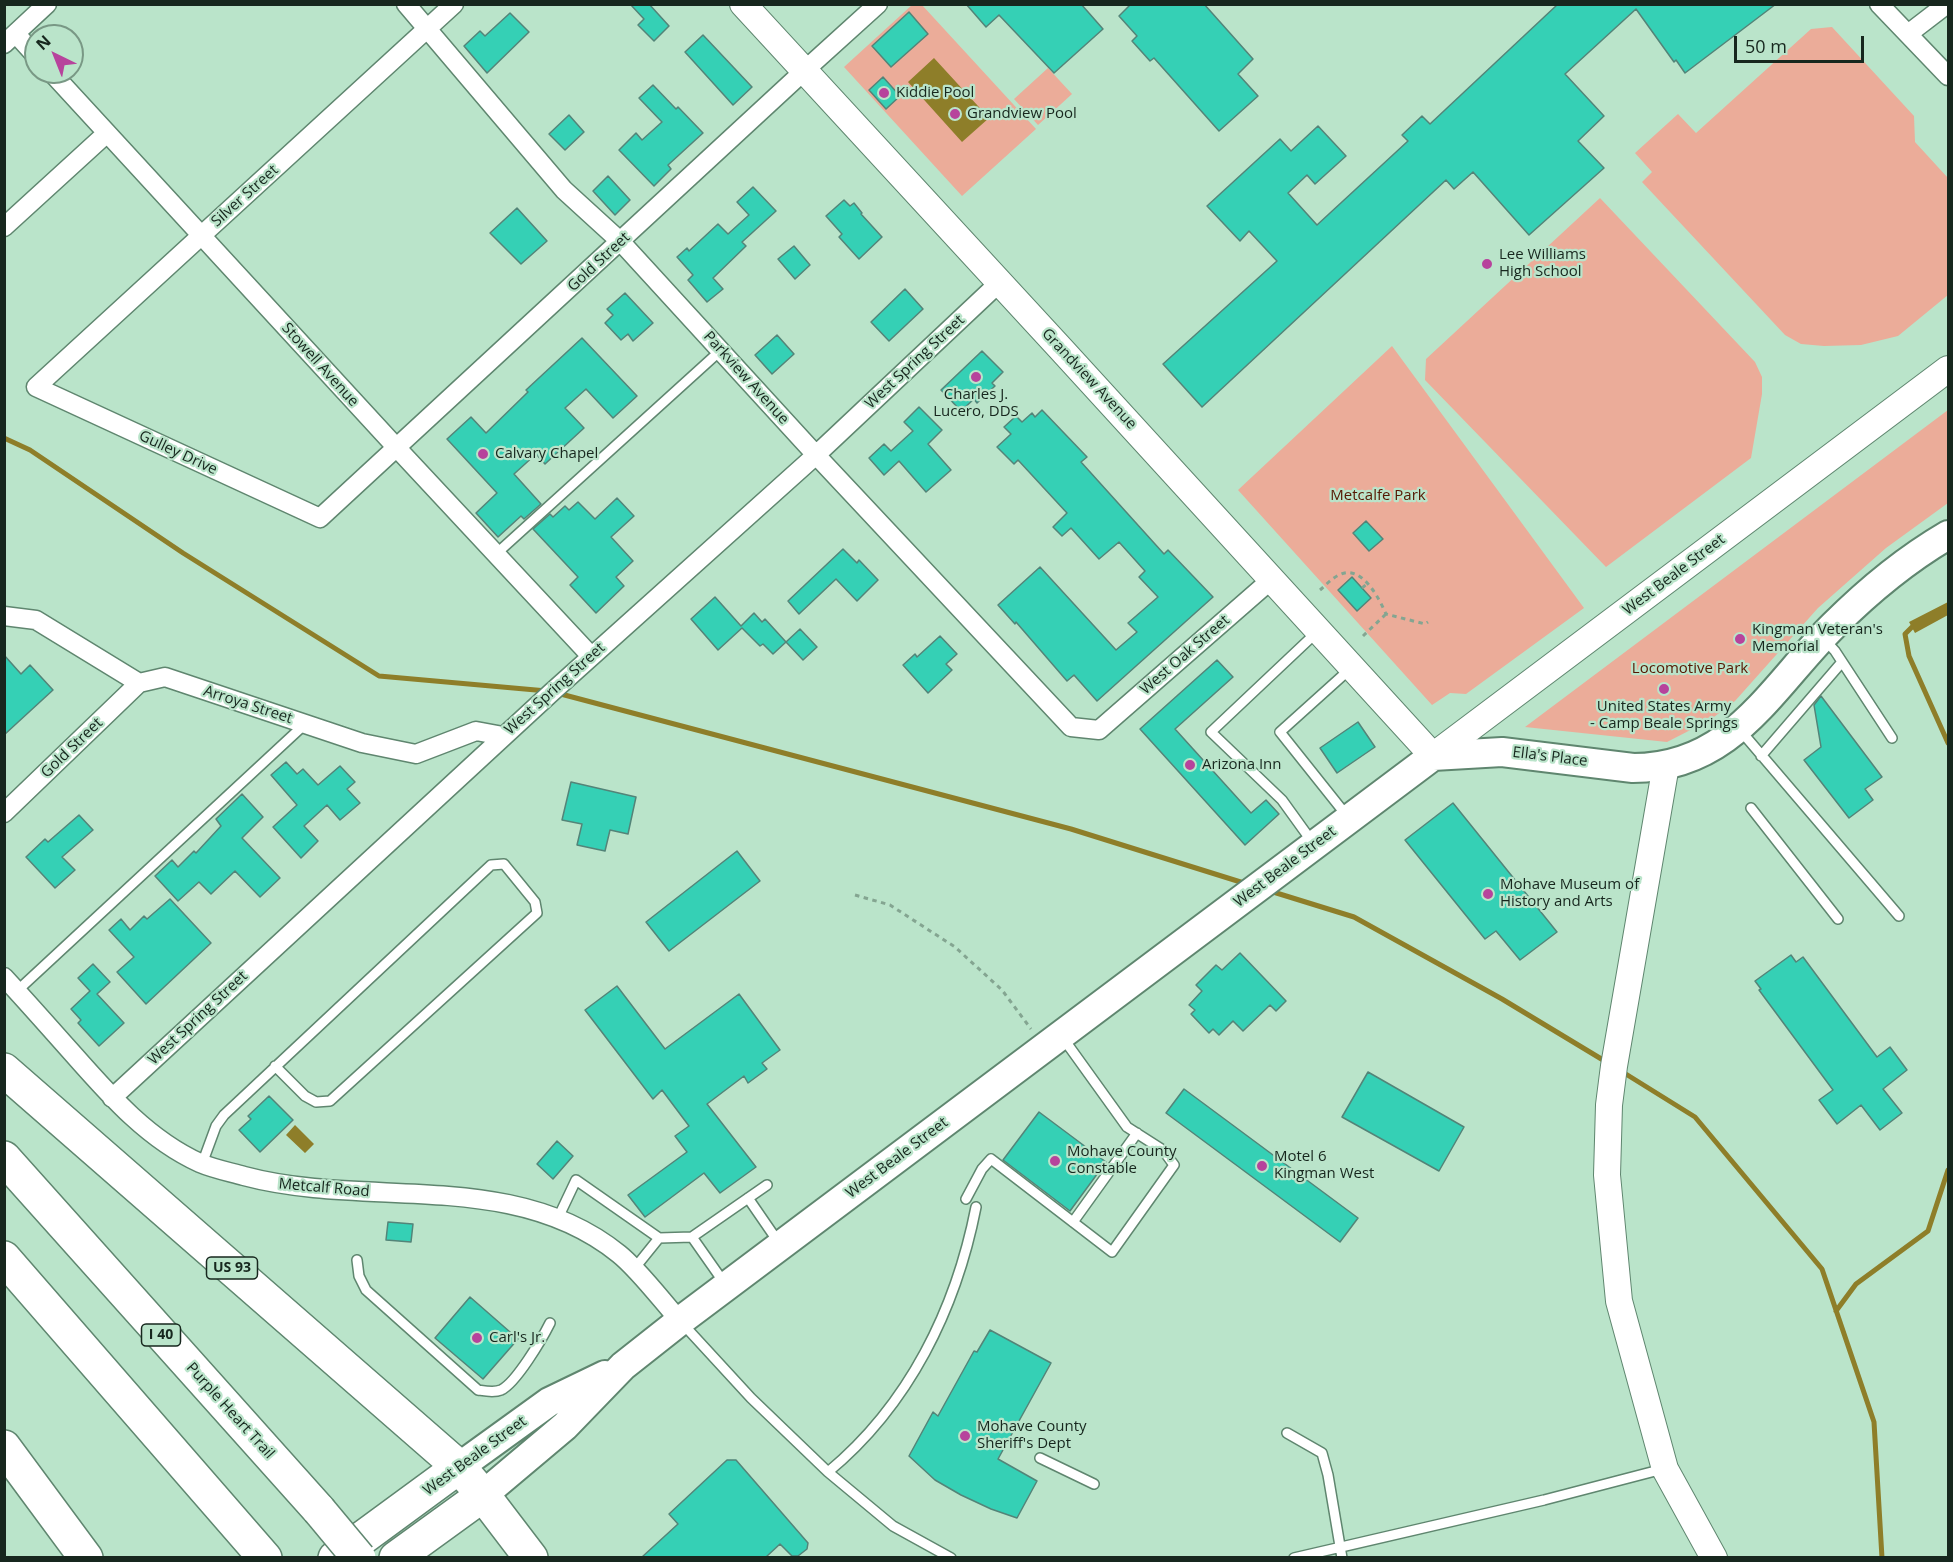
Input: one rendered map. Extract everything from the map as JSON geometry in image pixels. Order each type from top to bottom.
[{"type":"highway","name":"US 93","points":[[4,1070],[459,1467],[483,1495]]},
{"type":"highway","name":"Purple Heart Trail","points":[[4,1158],[359,1557]]},
{"type":"highway","points":[[4,1258],[263,1554]]},
{"type":"highway","points":[[4,1447],[86,1557]]},
{"type":"highway","name":"West Beale Street","points":[[335,1557],[459,1467]]},
{"type":"highway","name":"West Beale Street","points":[[396,1557],[483,1495]]},
{"type":"highway","points":[[483,1495],[531,1557]]},
{"type":"main road","name":"Grandview Avenue","points":[[743,4],[1000,281],[1433,756]]},
{"type":"main road","name":"West Beale Street","points":[[483,1495],[565,1426],[623,1366],[680,1321],[1948,369]]},
{"type":"main road","name":"Ella's Place","points":[[1433,756],[1502,752],[1633,768],[1666,765],[1712,748],[1753,716],[1823,637],[1886,578],[1948,535]]},
{"type":"main road","points":[[1666,765],[1620,1025],[1609,1105],[1607,1175],[1620,1300],[1665,1468],[1714,1557]]},
{"type":"main road","name":"West Beale Street","points":[[459,1467],[549,1402],[623,1366]]},
{"type":"street","points":[[24,48],[10,39],[47,4]]},
{"type":"street","name":"Parkview Avenue","points":[[406,4],[564,190],[621,242],[816,455],[1071,727],[1099,730]]},
{"type":"street","name":"Silver Street","points":[[36,387],[454,4]]},
{"type":"street","name":"Gold Street","points":[[320,518],[878,4]]},
{"type":"street","points":[[1879,4],[1948,76]]},
{"type":"street","points":[[1908,34],[1947,4]]},
{"type":"street","name":"Stowell Avenue","points":[[62,84],[591,656]]},
{"type":"street","points":[[4,227],[107,133]]},
{"type":"street","name":"West Spring Street","points":[[112,1098],[503,736],[816,455],[1000,281]]},
{"type":"street","name":"Gulley Drive","points":[[36,387],[320,518]]},
{"type":"street","name":"West Oak Street","points":[[1099,730],[1272,579]]},
{"type":"street","points":[[4,616],[36,620],[139,683]]},
{"type":"street","name":"Arroya Street","points":[[139,683],[165,677],[362,743],[416,754],[476,731],[503,736]]},
{"type":"street","name":"Gold Street","points":[[4,813],[139,683]]},
{"type":"street","name":"Metcalf Road","points":[[4,978],[112,1098],[172,1148],[202,1164],[281,1185],[311,1189],[459,1197],[524,1206],[558,1218],[620,1254],[680,1321]]},
{"type":"lane","points":[[496,554],[720,351]]},
{"type":"lane","points":[[1307,851],[1282,800],[1211,732],[1318,630]]},
{"type":"lane","points":[[1823,637],[1892,738]]},
{"type":"lane","points":[[1761,756],[1842,662]]},
{"type":"lane","points":[[1349,819],[1280,732],[1352,667]]},
{"type":"lane","points":[[17,991],[305,724]]},
{"type":"lane","points":[[1739,728],[1899,916]]},
{"type":"lane","points":[[1751,808],[1838,919]]},
{"type":"lane","points":[[202,1164],[216,1126],[224,1115],[275,1066],[491,865],[504,864],[535,902],[537,913],[330,1101],[316,1102],[305,1096],[275,1066]]},
{"type":"lane","points":[[966,1199],[982,1169],[991,1159],[1112,1252],[1174,1165],[1163,1150],[1127,1127],[1053,1041]]},
{"type":"lane","points":[[1073,1222],[1137,1133]]},
{"type":"lane","points":[[558,1218],[576,1180],[659,1238],[692,1237],[767,1185]]},
{"type":"lane","points":[[748,1198],[780,1245]]},
{"type":"lane","points":[[828,1472],[878,1422],[901,1393],[922,1358],[943,1319],[964,1261],[976,1207]]},
{"type":"lane","points":[[692,1237],[726,1286]]},
{"type":"lane","points":[[634,1269],[659,1238]]},
{"type":"lane","points":[[357,1260],[358,1275],[366,1290],[478,1390],[489,1392],[501,1390],[512,1381],[544,1336],[550,1323]]},
{"type":"lane","points":[[680,1321],[751,1398],[828,1472],[893,1526],[951,1557]]},
{"type":"lane","points":[[1287,1433],[1322,1453],[1342,1557]]},
{"type":"lane","points":[[1040,1458],[1094,1484]]},
{"type":"lane","points":[[1294,1557],[1544,1500],[1665,1468]]},
{"type":"path","points":[[1320,590],[1341,574],[1351,572],[1378,594],[1386,614]]},
{"type":"path","points":[[1362,588],[1367,584]]},
{"type":"path","points":[[1386,614],[1425,624],[1428,622]]},
{"type":"path","points":[[1363,636],[1386,614]]},
{"type":"path","points":[[855,895],[890,905],[955,947],[1053,1041]]},
{"type":"green space","name":"Grandview Pool","points":[[912,5],[922,5],[1036,129],[962,196],[844,67]]},
{"type":"green space","points":[[1832,27],[1914,116],[1915,142],[1948,178],[1948,295],[1898,336],[1861,345],[1801,344],[1785,335],[1642,182],[1652,172],[1635,153],[1678,114],[1696,133],[1811,29]]},
{"type":"green space","points":[[1048,68],[1072,94],[1038,125],[1014,99]]},
{"type":"green space","points":[[1600,198],[1755,362],[1762,377],[1762,394],[1751,458],[1606,567],[1425,380],[1426,359]]},
{"type":"green space","name":"Metcalfe Park","points":[[1392,346],[1584,608],[1466,694],[1450,693],[1432,705],[1238,490]]},
{"type":"green space","name":"Locomotive Park","points":[[1948,410],[1948,503],[1886,548],[1818,608],[1735,701],[1710,720],[1667,742],[1525,727]]},
{"type":"shaded area","points":[[934,58],[989,118],[962,142],[908,82]]},
{"type":"shaded area","points":[[1948,602],[1948,615],[1915,633],[1909,622]]},
{"type":"shaded area","points":[[295,1125],[314,1144],[305,1153],[286,1135]]},
{"type":"building","points":[[630,4],[649,4],[669,26],[654,41],[638,25],[644,19]]},
{"type":"building","points":[[966,4],[1081,4],[1103,29],[1054,73],[999,15],[986,27]]},
{"type":"building","points":[[1131,4],[1204,4],[1253,59],[1238,74],[1258,96],[1219,131],[1154,58],[1150,61],[1132,41],[1137,36],[1119,16]]},
{"type":"building","points":[[1558,4],[1776,4],[1685,73],[1676,60],[1674,62],[1636,9],[1565,74],[1604,116],[1578,141],[1604,168],[1529,235],[1473,172],[1454,189],[1446,180],[1202,407],[1163,364],[1277,261],[1249,231],[1240,241],[1207,206],[1280,139],[1291,151],[1318,126],[1346,156],[1315,184],[1307,175],[1288,193],[1317,225],[1408,141],[1402,135],[1422,116],[1430,124]]},
{"type":"building","points":[[909,12],[928,34],[891,67],[872,46]]},
{"type":"building","points":[[510,13],[529,32],[487,73],[464,46],[480,31],[485,36]]},
{"type":"building","points":[[703,35],[752,87],[733,105],[685,52]]},
{"type":"building","name":"Kiddie Pool","points":[[883,77],[900,96],[886,109],[869,90]]},
{"type":"building","points":[[653,85],[703,133],[668,165],[671,169],[654,186],[619,150],[636,133],[642,140],[662,122],[639,98]]},
{"type":"building","points":[[569,115],[584,132],[565,150],[549,134]]},
{"type":"building","points":[[608,176],[630,200],[615,215],[593,191]]},
{"type":"building","points":[[753,187],[776,211],[742,242],[746,246],[713,278],[723,289],[707,302],[688,280],[693,275],[677,257],[687,248],[689,251],[718,224],[728,234],[749,215],[737,202]]},
{"type":"building","points":[[844,200],[850,206],[854,203],[882,237],[859,259],[839,237],[842,234],[826,216]]},
{"type":"building","points":[[517,208],[547,241],[521,264],[490,233]]},
{"type":"building","points":[[794,246],[810,265],[795,279],[778,259]]},
{"type":"building","points":[[905,289],[923,309],[889,341],[871,322]]},
{"type":"building","points":[[625,293],[653,323],[633,341],[628,334],[621,340],[605,323],[613,315],[607,309]]},
{"type":"building","points":[[777,335],[794,354],[772,374],[755,355]]},
{"type":"building","points":[[582,338],[637,396],[613,418],[586,389],[565,408],[584,428],[545,464],[536,454],[514,474],[541,504],[524,519],[521,516],[498,537],[476,513],[497,493],[447,439],[471,417],[486,433],[528,392],[526,390]]},
{"type":"building","name":"Charles J. Lucero, DDS","points":[[982,351],[1003,372],[992,383],[995,386],[977,403],[974,399],[961,411],[941,390]]},
{"type":"building","points":[[919,407],[942,430],[928,444],[951,470],[926,492],[899,461],[884,475],[869,458],[884,444],[891,451],[913,431],[904,422]]},
{"type":"building","points":[[1042,410],[1087,457],[1081,462],[1164,554],[1168,550],[1213,597],[1097,701],[1074,675],[1067,681],[1016,622],[1015,624],[998,605],[1040,567],[1116,650],[1137,632],[1128,623],[1158,597],[1139,577],[1145,571],[1119,542],[1099,559],[1071,528],[1062,536],[1053,527],[1067,513],[1018,460],[1014,464],[997,447],[1011,434],[1004,427],[1016,416],[1022,422],[1032,413],[1035,417]]},
{"type":"building","points":[[617,498],[634,516],[611,537],[633,561],[616,577],[624,586],[596,613],[570,585],[578,577],[533,529],[550,514],[553,517],[565,506],[569,510],[578,502],[595,519]]},
{"type":"building","points":[[1366,521],[1383,539],[1369,551],[1353,533]]},
{"type":"building","points":[[843,549],[857,563],[859,560],[878,580],[857,601],[836,579],[799,614],[788,601]]},
{"type":"building","points":[[1352,577],[1371,598],[1357,611],[1338,590]]},
{"type":"building","points":[[715,597],[741,626],[754,613],[762,622],[765,619],[786,642],[773,654],[763,644],[760,646],[742,628],[718,650],[691,619]]},
{"type":"building","points":[[800,629],[817,647],[803,660],[786,642]]},
{"type":"building","points":[[940,636],[957,654],[946,664],[952,670],[928,693],[903,665],[915,654],[917,657]]},
{"type":"building","points":[[4,655],[21,674],[30,665],[53,690],[4,735]]},
{"type":"building","name":"Arizona Inn","points":[[1217,660],[1233,677],[1175,729],[1251,813],[1266,800],[1279,814],[1245,845],[1140,729]]},
{"type":"building","points":[[1821,696],[1882,777],[1865,789],[1873,800],[1849,818],[1804,760],[1821,747],[1814,705]]},
{"type":"building","points":[[1358,722],[1375,747],[1337,773],[1320,748]]},
{"type":"building","points":[[286,762],[297,774],[303,769],[318,785],[340,766],[355,782],[347,789],[360,803],[340,820],[327,805],[304,826],[318,841],[301,858],[273,827],[297,805],[271,775]]},
{"type":"building","points":[[571,782],[636,797],[628,834],[610,830],[605,851],[577,845],[582,824],[562,820]]},
{"type":"building","points":[[242,794],[263,817],[242,838],[280,878],[260,897],[235,871],[211,894],[199,882],[178,901],[155,876],[172,860],[178,867],[194,851],[196,853],[221,826],[216,819]]},
{"type":"building","name":"Mohave Museum of History and Arts","points":[[1453,803],[1557,932],[1520,960],[1496,931],[1485,939],[1405,840]]},
{"type":"building","points":[[79,815],[93,830],[62,857],[75,870],[55,888],[26,857],[45,839],[48,842]]},
{"type":"building","points":[[737,851],[760,881],[669,951],[646,922]]},
{"type":"building","points":[[170,899],[211,943],[146,1004],[117,972],[134,957],[109,930],[121,919],[130,930],[144,916],[147,919]]},
{"type":"building","points":[[1240,953],[1286,1001],[1276,1011],[1270,1005],[1243,1031],[1233,1021],[1219,1035],[1213,1029],[1209,1033],[1191,1014],[1195,1010],[1189,1005],[1202,991],[1196,985],[1216,965],[1222,970]]},
{"type":"building","points":[[1791,955],[1796,962],[1803,957],[1877,1057],[1890,1047],[1907,1070],[1883,1089],[1902,1113],[1880,1130],[1861,1105],[1837,1124],[1819,1100],[1833,1090],[1759,990],[1761,989],[1755,981]]},
{"type":"building","points":[[93,964],[110,982],[97,994],[124,1023],[99,1046],[78,1023],[81,1020],[71,1009],[90,991],[78,978]]},
{"type":"building","points":[[617,986],[665,1049],[739,994],[780,1050],[762,1063],[767,1069],[748,1083],[744,1076],[707,1104],[756,1167],[720,1193],[704,1173],[645,1217],[628,1195],[687,1152],[675,1136],[689,1126],[662,1090],[653,1099],[585,1010]]},
{"type":"building","points":[[1368,1072],[1464,1127],[1439,1171],[1342,1117]]},
{"type":"building","name":"Motel 6 Kingman West","points":[[1184,1089],[1358,1218],[1340,1242],[1166,1113]]},
{"type":"building","points":[[269,1096],[293,1120],[260,1152],[239,1130],[251,1119],[248,1116]]},
{"type":"building","name":"Mohave County Constable","points":[[1039,1112],[1106,1162],[1070,1211],[1003,1160]]},
{"type":"building","points":[[557,1141],[573,1156],[553,1179],[537,1164]]},
{"type":"building","points":[[388,1222],[413,1224],[411,1242],[386,1240]]},
{"type":"building","name":"Carl's Jr.","points":[[470,1297],[518,1339],[483,1379],[435,1338]]},
{"type":"building","name":"Mohave County Sheriff's Dept","points":[[990,1330],[1051,1363],[998,1459],[1037,1481],[1017,1518],[961,1495],[935,1480],[909,1456],[933,1412],[938,1416],[974,1351],[977,1352]]},
{"type":"building","points":[[727,1460],[736,1460],[808,1543],[807,1549],[798,1556],[792,1556],[780,1544],[766,1557],[642,1557],[678,1524],[669,1514]]},
{"type":"waterway","points":[[4,438],[30,450],[183,553],[379,676],[547,691]]},
{"type":"waterway","points":[[1912,627],[1905,634],[1909,656],[1948,743]]},
{"type":"waterway","points":[[557,693],[1071,829],[1247,884]]},
{"type":"waterway","points":[[1270,891],[1354,917],[1502,999],[1608,1063]]},
{"type":"waterway","points":[[1621,1071],[1695,1117],[1822,1269],[1874,1422],[1882,1558]]},
{"type":"waterway","points":[[1836,1311],[1856,1284],[1928,1231],[1948,1170]]},
{"type":"place","name":"Kiddie Pool","points":[[884,93]]},
{"type":"place","name":"Grandview Pool","points":[[955,114]]},
{"type":"place","name":"Lee Williams High School","points":[[1487,264]]},
{"type":"place","name":"Charles J. Lucero, DDS","points":[[976,377]]},
{"type":"place","name":"Calvary Chapel","points":[[483,454]]},
{"type":"place","name":"Kingman Veteran's Memorial","points":[[1740,639]]},
{"type":"place","name":"United States Army - Camp Beale Springs","points":[[1664,689]]},
{"type":"place","name":"Arizona Inn","points":[[1190,765]]},
{"type":"place","name":"Mohave Museum of History and Arts","points":[[1488,894]]},
{"type":"place","name":"Mohave County Constable","points":[[1055,1161]]},
{"type":"place","name":"Motel 6 Kingman West","points":[[1262,1166]]},
{"type":"place","name":"Carl's Jr.","points":[[477,1338]]},
{"type":"place","name":"Mohave County Sheriff's Dept","points":[[965,1436]]}]
